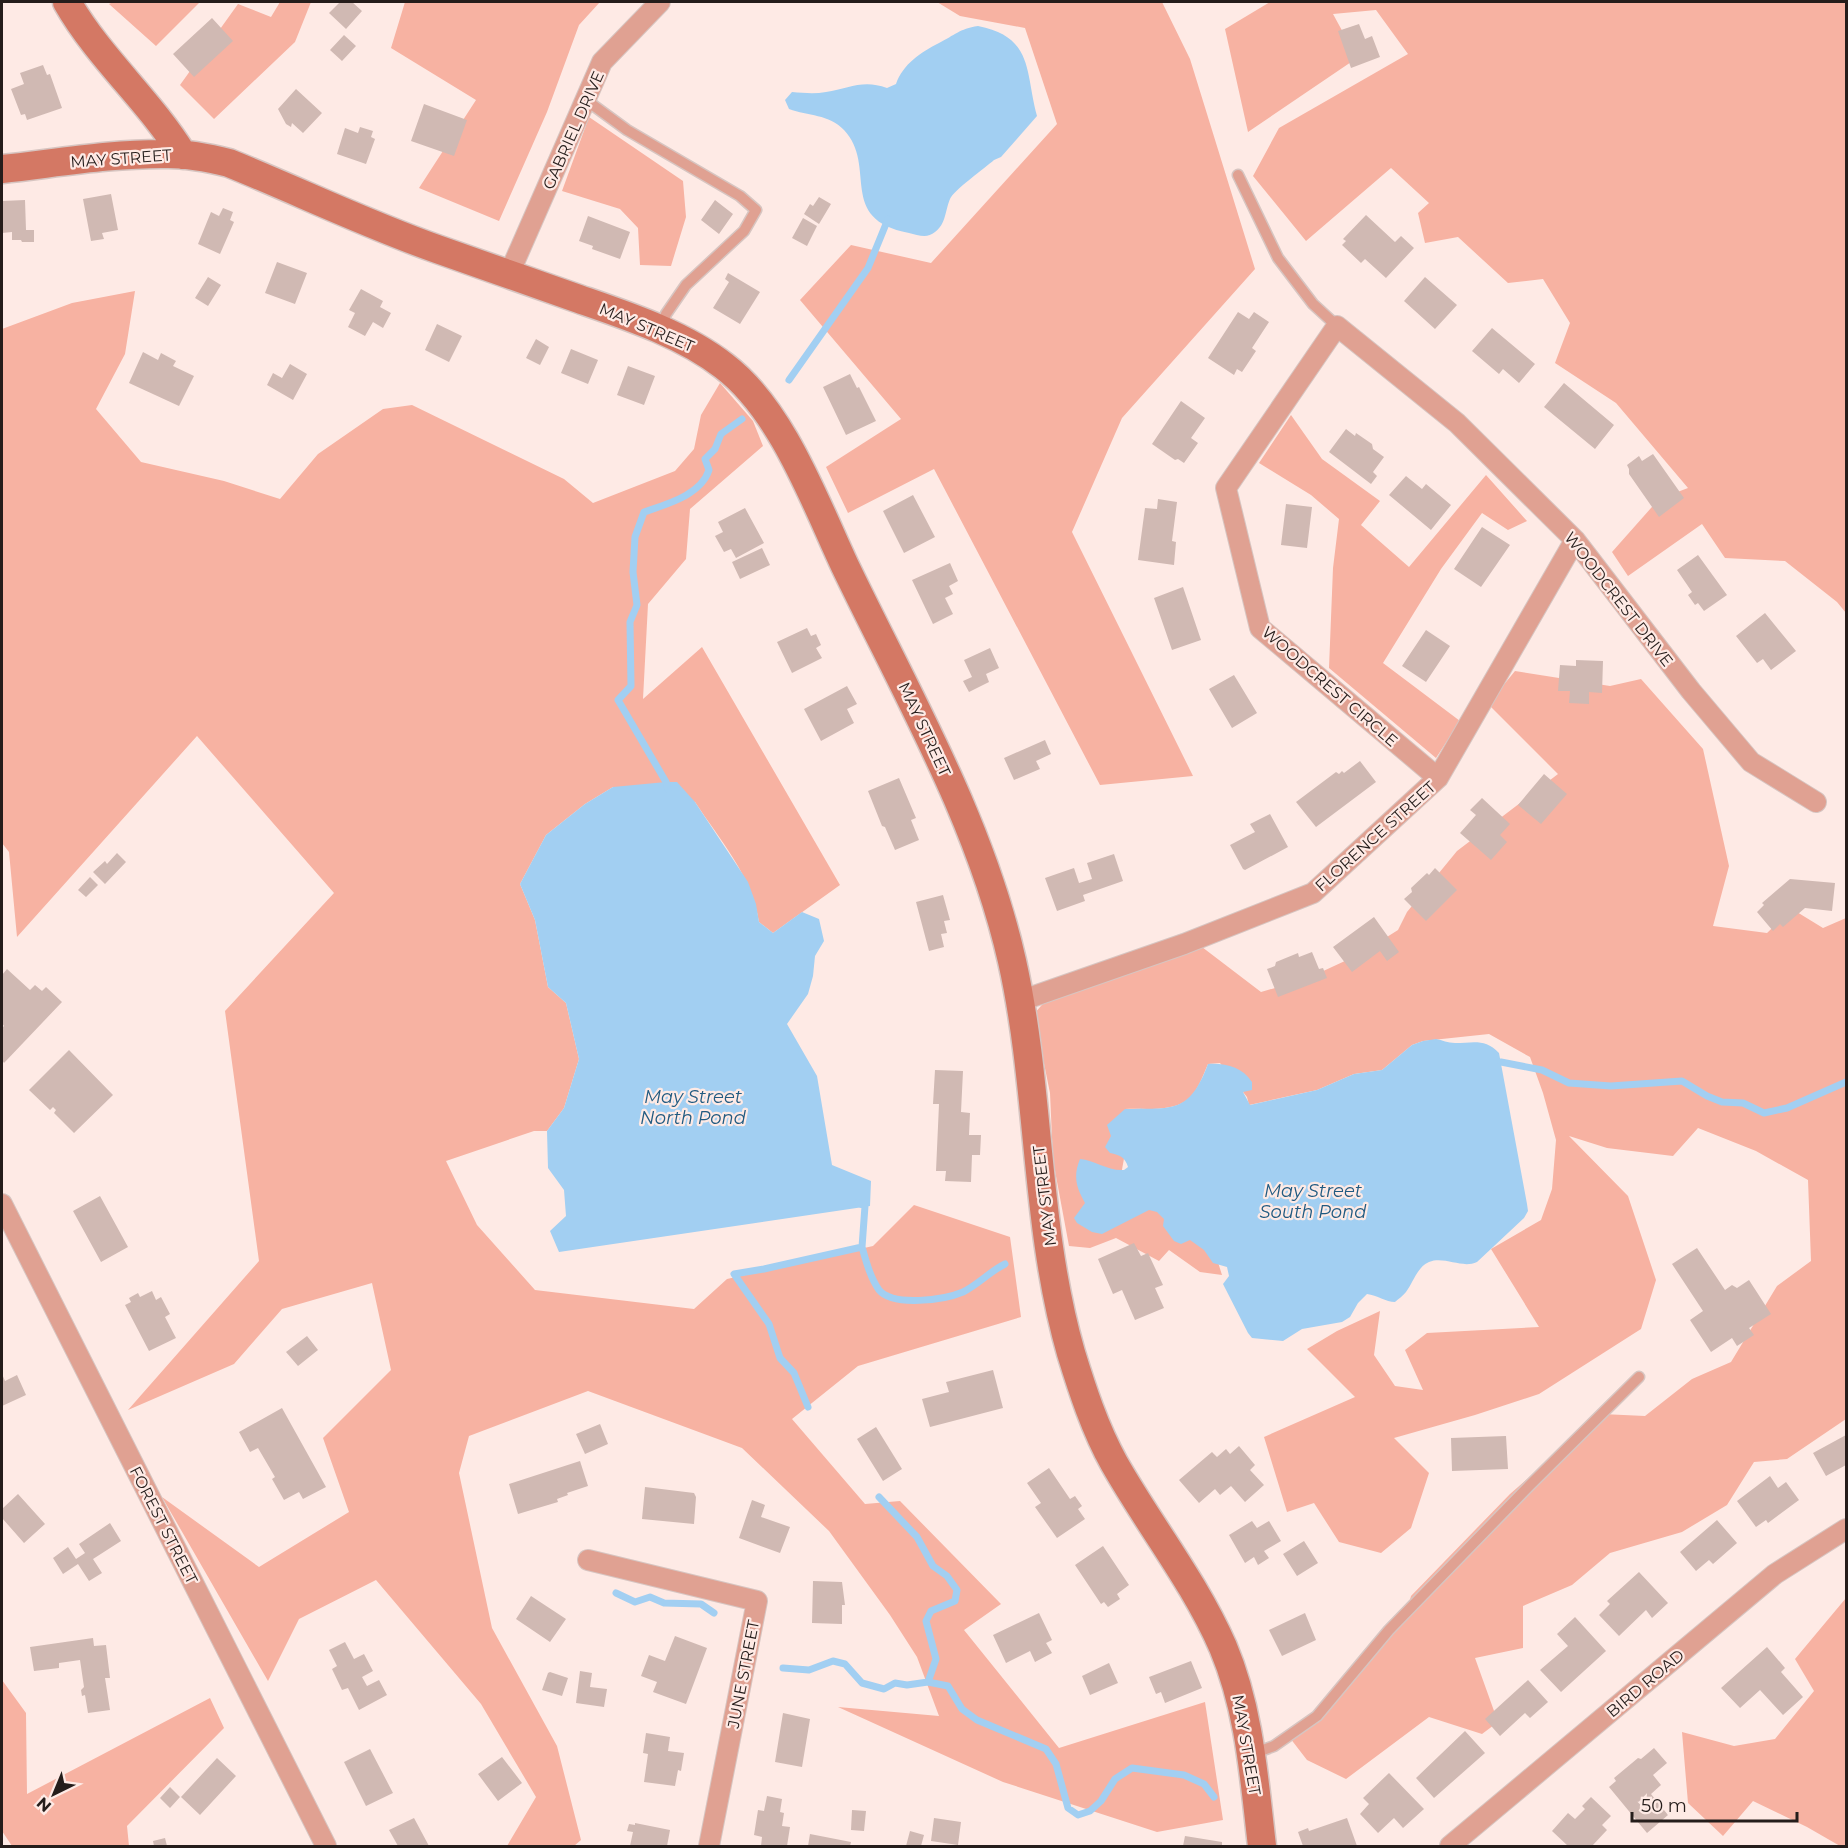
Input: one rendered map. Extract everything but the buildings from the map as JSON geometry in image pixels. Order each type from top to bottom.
[{"type":"street","points":[[67,2],[97,47],[167,129],[183,155]]},
{"type":"street","name":"GABRIEL DRIVE","points":[[509,274],[602,62],[660,2]]},
{"type":"street","name":"MAY STREET","points":[[2,169],[140,155],[183,155],[229,163],[397,234],[612,310],[660,330],[697,348],[726,367],[750,391],[773,421],[792,453],[925,726],[975,839],[999,909],[1020,1000],[1050,1253],[1072,1355],[1094,1419],[1112,1458],[1177,1563],[1221,1643],[1243,1703],[1252,1754],[1262,1846]]},
{"type":"street","name":"WOODCREST DRIVE","points":[[1336,326],[1457,423],[1575,540],[1691,692],[1751,762],[1816,802]]},
{"type":"street","name":"WOODCREST CIRCLE","points":[[1336,326],[1226,488],[1260,628],[1438,778]]},
{"type":"street","name":"FLORENCE STREET","points":[[1020,1000],[1184,944],[1313,893],[1438,778],[1575,540]]},
{"type":"street","name":"FOREST STREET","points":[[2,1203],[326,1846]]},
{"type":"street","name":"BIRD ROAD","points":[[1450,1846],[1775,1574],[1846,1529]]},
{"type":"street","name":"JUNE STREET","points":[[588,1560],[757,1601],[710,1846]]},
{"type":"lane","points":[[586,100],[627,130],[740,196],[756,210],[744,231],[686,285],[666,314],[660,330]]},
{"type":"lane","points":[[1238,175],[1278,258],[1314,304],[1336,326]]},
{"type":"lane","points":[[1252,1754],[1274,1746],[1317,1716],[1389,1630],[1639,1377]]},
{"type":"shaded area","points":[[113,2],[200,2],[156,46],[109,4]]},
{"type":"shaded area","points":[[280,2],[311,2],[295,42],[214,119],[180,85],[238,4],[271,17]]},
{"type":"shaded area","points":[[405,2],[600,2],[579,25],[547,112],[499,221],[419,188],[476,100],[391,48]]},
{"type":"shaded area","points":[[937,2],[1162,2],[1190,59],[1255,269],[1122,418],[1072,532],[1193,776],[1100,785],[934,469],[848,513],[826,467],[901,419],[800,300],[851,245],[931,263],[1057,124],[1025,28],[960,16]]},
{"type":"shaded area","points":[[1270,2],[1846,2],[1846,613],[1837,602],[1785,561],[1725,558],[1702,524],[1628,576],[1612,552],[1659,499],[1688,488],[1616,403],[1555,363],[1570,323],[1543,279],[1508,283],[1458,237],[1425,243],[1418,213],[1429,203],[1391,168],[1306,241],[1253,176],[1279,128],[1408,54],[1376,10],[1333,14],[1357,58],[1248,132],[1225,29]]},
{"type":"shaded area","points":[[589,117],[683,181],[686,217],[671,266],[640,265],[638,228],[620,209],[562,191]]},
{"type":"shaded area","points":[[135,291],[125,354],[96,409],[141,462],[224,481],[280,499],[318,454],[383,409],[412,405],[564,479],[593,503],[675,471],[694,449],[701,415],[720,383],[753,421],[763,446],[690,509],[686,559],[648,604],[643,699],[702,647],[840,885],[773,933],[759,922],[750,889],[734,859],[695,802],[613,787],[585,804],[546,835],[520,884],[535,920],[548,987],[566,1003],[579,1059],[564,1108],[547,1131],[534,1131],[446,1161],[477,1225],[535,1290],[694,1309],[727,1279],[873,1246],[914,1205],[1010,1237],[1021,1317],[858,1366],[792,1419],[865,1504],[900,1501],[1001,1604],[964,1630],[1059,1748],[1205,1702],[1223,1820],[1157,1832],[1003,1782],[838,1707],[939,1716],[917,1657],[890,1615],[829,1531],[742,1448],[588,1391],[469,1436],[459,1473],[492,1628],[557,1746],[581,1840],[574,1846],[507,1846],[536,1797],[481,1704],[376,1580],[299,1619],[268,1681],[162,1497],[259,1567],[349,1512],[323,1438],[391,1370],[372,1283],[282,1309],[234,1364],[128,1410],[259,1261],[225,1011],[334,893],[197,736],[17,937],[9,852],[2,843],[2,329],[72,303]]},
{"type":"shaded area","points":[[1291,415],[1322,459],[1380,501],[1361,525],[1409,567],[1486,475],[1527,521],[1508,530],[1482,513],[1441,569],[1383,663],[1460,721],[1436,758],[1329,668],[1333,568],[1339,519],[1311,495],[1259,463]]},
{"type":"shaded area","points":[[1515,671],[1610,686],[1641,679],[1703,749],[1729,866],[1713,926],[1767,933],[1792,909],[1823,928],[1846,918],[1846,1419],[1787,1459],[1754,1462],[1727,1505],[1682,1532],[1610,1553],[1572,1585],[1523,1606],[1523,1648],[1475,1658],[1498,1722],[1482,1734],[1429,1717],[1346,1779],[1307,1760],[1290,1738],[1404,1621],[1411,1596],[1510,1494],[1602,1414],[1645,1416],[1692,1379],[1731,1362],[1777,1286],[1811,1261],[1808,1180],[1756,1151],[1698,1128],[1673,1156],[1607,1148],[1569,1136],[1628,1196],[1656,1280],[1641,1329],[1539,1394],[1394,1438],[1429,1473],[1411,1528],[1381,1553],[1339,1542],[1314,1503],[1287,1512],[1264,1437],[1355,1397],[1307,1349],[1337,1331],[1380,1311],[1374,1355],[1395,1386],[1423,1390],[1405,1350],[1427,1333],[1539,1327],[1491,1249],[1541,1220],[1552,1189],[1556,1140],[1530,1057],[1489,1034],[1423,1041],[1412,1045],[1382,1070],[1354,1074],[1317,1090],[1249,1105],[1247,1097],[1220,1063],[1208,1064],[1196,1089],[1186,1101],[1172,1107],[1125,1109],[1129,1131],[1119,1186],[1156,1186],[1216,1256],[1222,1275],[1200,1272],[1169,1250],[1159,1261],[1116,1238],[1090,1248],[1069,1246],[1053,1160],[1050,1093],[1034,1014],[1066,977],[1202,947],[1261,992],[1306,979],[1360,954],[1398,930],[1407,912],[1457,851],[1558,774],[1488,704]]},
{"type":"shaded area","points":[[1846,1598],[1846,1846],[1840,1846],[1753,1801],[1723,1836],[1688,1803],[1682,1732],[1734,1746],[1775,1739],[1814,1691],[1795,1659]]},
{"type":"shaded area","points":[[2,1680],[26,1713],[27,1794],[210,1698],[224,1728],[127,1826],[129,1846],[12,1846],[2,1831]]},
{"type":"water","points":[[978,26],[996,31],[1018,48],[1028,71],[1037,116],[1001,157],[994,160],[953,195],[943,221],[935,232],[922,236],[887,226],[873,216],[865,204],[854,144],[844,130],[825,118],[789,109],[785,100],[792,92],[822,93],[864,84],[887,88],[896,84],[903,70],[919,55],[962,31]]},
{"type":"water","name":"May Street North Pond","points":[[677,782],[695,802],[748,882],[756,904],[759,922],[773,933],[802,912],[819,919],[824,941],[815,956],[808,994],[787,1024],[817,1076],[832,1165],[871,1181],[870,1206],[559,1252],[550,1231],[566,1216],[564,1190],[548,1168],[547,1131],[564,1108],[579,1059],[566,1003],[548,987],[535,920],[520,884],[546,835],[585,804],[613,787]]},
{"type":"water","name":"May Street South Pond","points":[[1436,1039],[1452,1043],[1484,1043],[1499,1053],[1527,1204],[1528,1211],[1524,1218],[1477,1262],[1465,1264],[1441,1260],[1429,1262],[1421,1268],[1406,1292],[1395,1302],[1367,1294],[1358,1303],[1350,1317],[1342,1322],[1302,1329],[1283,1341],[1252,1338],[1223,1284],[1229,1276],[1227,1267],[1213,1263],[1204,1250],[1190,1240],[1181,1244],[1174,1241],[1163,1226],[1164,1219],[1157,1212],[1149,1210],[1102,1234],[1092,1232],[1077,1223],[1074,1218],[1085,1203],[1076,1181],[1080,1159],[1118,1170],[1128,1167],[1124,1159],[1110,1153],[1105,1147],[1111,1136],[1107,1125],[1125,1109],[1167,1108],[1186,1100],[1194,1092],[1208,1064],[1233,1067],[1248,1077],[1252,1082],[1252,1090],[1243,1092],[1250,1105],[1317,1090],[1354,1074],[1382,1070],[1412,1045]]},
{"type":"waterway","points":[[789,380],[868,268],[888,219]]},
{"type":"waterway","points":[[668,789],[618,700],[631,686],[630,622],[637,605],[633,572],[635,537],[644,512],[663,506],[699,486],[709,470],[705,459],[715,449],[721,434],[742,419]]},
{"type":"waterway","points":[[1501,1062],[1542,1070],[1569,1083],[1611,1086],[1682,1081],[1722,1102],[1743,1103],[1764,1113],[1787,1108],[1846,1082]]},
{"type":"waterway","points":[[808,1407],[794,1373],[780,1358],[769,1324],[734,1274],[862,1247],[865,1206],[858,1203]]},
{"type":"waterway","points":[[862,1247],[879,1290],[895,1299],[919,1300],[955,1295],[1005,1264]]},
{"type":"waterway","points":[[879,1497],[917,1537],[933,1566],[947,1576],[957,1590],[955,1601],[931,1611],[926,1621],[936,1659],[928,1682],[948,1686],[962,1709],[977,1720],[1046,1749],[1056,1764],[1068,1808],[1078,1815],[1090,1811],[1101,1801],[1115,1779],[1132,1768],[1184,1775],[1204,1784],[1214,1797]]},
{"type":"waterway","points":[[616,1593],[635,1602],[650,1597],[664,1603],[701,1604],[714,1613]]},
{"type":"waterway","points":[[783,1668],[809,1670],[833,1661],[845,1664],[862,1683],[884,1689],[895,1683],[907,1685],[928,1682]]}]
